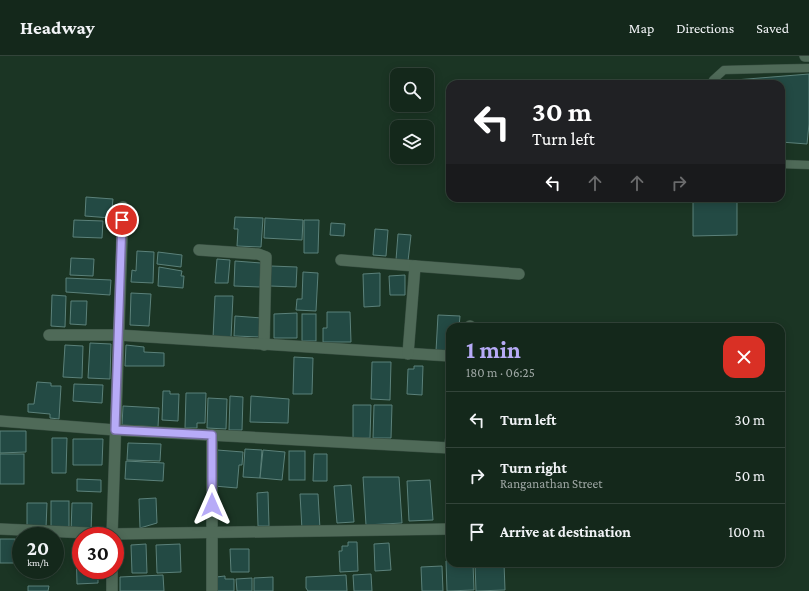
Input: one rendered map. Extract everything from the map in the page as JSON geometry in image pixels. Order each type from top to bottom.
[{"type":"street","points":[[112,527],[123,207]]},
{"type":"street","points":[[199,250],[258,254],[266,257],[264,345]]},
{"type":"street","points":[[341,260],[519,274]]},
{"type":"street","points":[[408,354],[415,266]]},
{"type":"street","points":[[49,335],[118,335],[446,356]]},
{"type":"street","points":[[0,421],[115,430],[446,448]]},
{"type":"street","points":[[212,435],[212,591]]},
{"type":"street","points":[[0,529],[72,533]]},
{"type":"street","points":[[124,535],[446,529]]},
{"type":"street","points":[[112,579],[112,591]]},
{"type":"lane","points":[[713,80],[724,70],[809,68]]},
{"type":"lane","points":[[785,164],[809,165]]},
{"type":"building","points":[[809,74],[809,124],[807,144],[785,142],[785,80],[735,80]]},
{"type":"building","points":[[86,197],[113,199],[111,218],[85,216]]},
{"type":"building","points":[[693,202],[737,202],[737,235],[693,236]]},
{"type":"building","points":[[235,217],[263,218],[261,247],[237,246],[238,229],[234,229]]},
{"type":"building","points":[[265,218],[303,220],[302,240],[264,238]]},
{"type":"building","points":[[74,220],[103,221],[102,238],[73,237]]},
{"type":"building","points":[[304,220],[319,220],[318,253],[304,253]]},
{"type":"building","points":[[331,223],[345,224],[344,236],[330,235]]},
{"type":"building","points":[[375,229],[388,230],[386,256],[373,255]]},
{"type":"building","points":[[398,234],[411,235],[408,261],[396,260]]},
{"type":"building","points":[[137,251],[154,252],[153,283],[131,282],[132,270],[136,271]]},
{"type":"building","points":[[158,252],[182,255],[181,267],[157,264]]},
{"type":"building","points":[[71,258],[94,259],[93,276],[70,275]]},
{"type":"building","points":[[217,259],[230,260],[228,283],[215,283]]},
{"type":"building","points":[[235,261],[261,263],[260,287],[234,286]]},
{"type":"building","points":[[271,266],[297,267],[296,287],[270,286]]},
{"type":"building","points":[[159,267],[182,271],[181,276],[184,276],[183,288],[158,286]]},
{"type":"building","points":[[303,272],[318,273],[316,311],[296,310],[297,299],[302,299]]},
{"type":"building","points":[[380,273],[380,306],[364,307],[363,274]]},
{"type":"building","points":[[405,275],[405,295],[390,295],[389,276]]},
{"type":"building","points":[[66,278],[111,280],[110,295],[66,292]]},
{"type":"building","points":[[131,293],[151,294],[149,326],[130,325]]},
{"type":"building","points":[[52,295],[66,296],[65,327],[51,326]]},
{"type":"building","points":[[215,296],[233,296],[231,338],[213,338]]},
{"type":"building","points":[[71,301],[87,301],[86,325],[70,324]]},
{"type":"building","points":[[327,312],[350,312],[351,342],[323,342],[323,328],[327,328]]},
{"type":"building","points":[[297,313],[297,338],[274,338],[274,314]]},
{"type":"building","points":[[302,314],[316,314],[316,341],[302,341]]},
{"type":"building","points":[[438,315],[460,316],[459,323],[446,323],[446,352],[436,351]]},
{"type":"building","points":[[235,316],[262,318],[261,337],[234,336]]},
{"type":"building","points":[[90,343],[111,344],[110,379],[88,378]]},
{"type":"building","points":[[65,345],[83,346],[82,378],[63,377]]},
{"type":"building","points":[[126,345],[144,347],[144,352],[164,353],[164,366],[125,366]]},
{"type":"building","points":[[294,357],[313,358],[312,394],[293,394]]},
{"type":"building","points":[[372,362],[391,362],[390,400],[371,399]]},
{"type":"building","points":[[414,366],[423,366],[422,395],[407,394],[408,369],[414,369]]},
{"type":"building","points":[[37,382],[51,383],[51,386],[61,386],[59,419],[50,418],[50,414],[28,412],[28,404],[34,404]]},
{"type":"building","points":[[74,384],[103,385],[102,403],[73,401]]},
{"type":"building","points":[[163,391],[170,391],[170,394],[179,394],[178,421],[162,420]]},
{"type":"building","points":[[186,393],[206,393],[205,423],[197,423],[197,428],[185,428]]},
{"type":"building","points":[[230,396],[243,397],[242,430],[229,430]]},
{"type":"building","points":[[251,396],[289,399],[288,423],[250,422]]},
{"type":"building","points":[[208,398],[227,399],[226,429],[207,428]]},
{"type":"building","points":[[353,405],[371,405],[370,438],[353,438]]},
{"type":"building","points":[[374,405],[392,405],[391,438],[373,438]]},
{"type":"building","points":[[123,406],[159,408],[158,427],[122,425]]},
{"type":"building","points":[[0,431],[26,431],[26,452],[0,453]]},
{"type":"building","points":[[52,438],[67,438],[66,473],[52,473]]},
{"type":"building","points":[[73,439],[103,439],[102,465],[73,465]]},
{"type":"building","points":[[128,443],[161,444],[160,461],[127,460]]},
{"type":"building","points":[[245,449],[262,450],[260,478],[243,477]]},
{"type":"building","points":[[217,450],[243,452],[242,465],[239,465],[237,488],[214,486]]},
{"type":"building","points":[[263,450],[285,452],[282,480],[260,478]]},
{"type":"building","points":[[289,451],[305,451],[305,480],[289,480]]},
{"type":"building","points":[[0,454],[24,454],[24,484],[0,484]]},
{"type":"building","points":[[314,454],[327,454],[327,481],[313,481]]},
{"type":"building","points":[[126,461],[164,463],[163,481],[125,479]]},
{"type":"building","points":[[363,477],[399,477],[402,523],[366,525]]},
{"type":"building","points":[[77,479],[101,480],[101,492],[77,491]]},
{"type":"building","points":[[430,480],[433,520],[409,521],[407,481]]},
{"type":"building","points":[[351,485],[354,522],[337,523],[334,486]]},
{"type":"building","points":[[268,492],[269,526],[258,526],[257,493]]},
{"type":"building","points":[[300,494],[318,494],[320,529],[302,530]]},
{"type":"building","points":[[156,498],[157,523],[140,528],[139,499]]},
{"type":"building","points":[[51,501],[69,501],[69,527],[51,527]]},
{"type":"building","points":[[27,503],[47,503],[46,527],[27,527]]},
{"type":"building","points":[[72,503],[92,503],[91,527],[72,527],[71,532]]},
{"type":"building","points":[[0,539],[12,539],[12,563],[0,563]]},
{"type":"building","points":[[348,542],[357,542],[358,571],[340,572],[339,551],[342,551],[342,546],[348,546]]},
{"type":"building","points":[[389,543],[391,570],[375,571],[374,544]]},
{"type":"building","points":[[146,544],[147,573],[132,573],[131,545]]},
{"type":"building","points":[[180,544],[181,572],[157,573],[156,545]]},
{"type":"building","points":[[230,549],[249,549],[249,572],[231,572]]},
{"type":"building","points":[[442,566],[443,591],[422,591],[421,567]]},
{"type":"building","points":[[446,567],[473,567],[474,590],[447,591]]},
{"type":"building","points":[[475,567],[504,567],[505,590],[476,591]]},
{"type":"building","points":[[371,574],[372,591],[354,591],[353,575]]},
{"type":"building","points":[[163,575],[164,591],[120,591],[120,579],[124,579],[124,577]]},
{"type":"building","points":[[346,575],[347,591],[308,591],[306,588],[306,577]]},
{"type":"building","points":[[225,576],[225,579],[234,579],[234,591],[216,591],[216,577]]},
{"type":"building","points":[[273,577],[273,591],[254,591],[254,578]]},
{"type":"building","points":[[252,578],[252,591],[237,591],[236,579]]},
{"type":"building","points":[[77,579],[98,579],[98,583],[77,584]]},
{"type":"building","points":[[28,586],[49,586],[48,591],[28,591]]},
{"type":"route","points":[[122,220],[115,430],[212,435],[212,505]]}]
